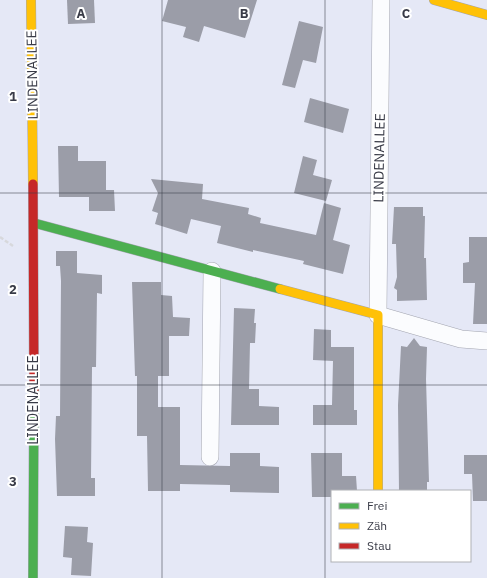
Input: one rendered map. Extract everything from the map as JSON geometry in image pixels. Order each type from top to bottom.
[{"type":"street","name":"LINDENALLEE","points":[[31,0],[34,223],[33,578]]},
{"type":"street","name":"LINDENALLEE","points":[[378,490],[380,0]]},
{"type":"street","points":[[434,0],[487,15]]},
{"type":"street","points":[[34,223],[378,315],[461,339],[487,341]]},
{"type":"street","points":[[210,457],[212,271]]},
{"type":"building","points":[[67,0],[94,0],[95,23],[68,24]]},
{"type":"building","points":[[168,0],[257,0],[245,38],[204,26],[199,42],[183,37],[186,27],[162,21]]},
{"type":"building","points":[[299,21],[323,27],[316,63],[303,60],[295,88],[282,85]]},
{"type":"building","points":[[310,98],[349,109],[343,133],[304,122]]},
{"type":"building","points":[[58,146],[78,146],[78,161],[106,161],[106,190],[114,190],[115,211],[89,211],[89,197],[59,197]]},
{"type":"building","points":[[303,156],[317,160],[313,175],[332,180],[326,201],[294,193]]},
{"type":"building","points":[[151,179],[203,184],[202,199],[249,208],[248,214],[261,218],[260,223],[316,235],[324,203],[341,208],[333,240],[350,245],[343,274],[303,264],[304,261],[253,250],[253,252],[217,243],[221,226],[191,219],[187,234],[155,224],[158,213],[152,211],[158,193]]},
{"type":"building","points":[[394,207],[423,207],[423,216],[425,216],[424,258],[426,258],[427,300],[397,301],[397,290],[394,288],[397,277],[396,244],[392,244]]},
{"type":"building","points":[[469,237],[487,237],[487,324],[473,324],[475,283],[463,283],[463,263],[469,262]]},
{"type":"building","points":[[56,251],[77,251],[77,273],[102,275],[102,294],[97,293],[96,367],[92,367],[91,478],[95,478],[95,496],[57,496],[55,439],[56,416],[60,416],[61,281],[60,266],[56,266]]},
{"type":"building","points":[[132,282],[161,282],[161,295],[172,296],[173,317],[190,318],[189,336],[169,336],[169,376],[158,376],[158,407],[180,407],[180,465],[230,466],[230,453],[260,453],[260,466],[279,467],[279,493],[230,492],[230,485],[180,484],[180,491],[148,491],[147,436],[137,436],[137,376],[135,376]]},
{"type":"building","points":[[234,308],[255,309],[255,343],[250,343],[249,389],[259,389],[259,406],[279,407],[279,425],[231,425]]},
{"type":"building","points":[[314,329],[331,330],[331,347],[354,347],[354,410],[357,410],[357,425],[313,425],[313,405],[332,405],[333,361],[313,360]]},
{"type":"building","points":[[414,338],[420,346],[427,347],[426,379],[429,482],[427,482],[427,490],[399,490],[398,405],[401,346],[407,347]]},
{"type":"building","points":[[311,453],[342,453],[342,476],[356,476],[357,490],[331,490],[331,497],[312,497]]},
{"type":"building","points":[[464,455],[487,455],[487,501],[473,501],[472,474],[464,474]]},
{"type":"building","points":[[65,526],[88,527],[87,542],[93,543],[91,576],[71,575],[72,558],[63,557]]},
{"type":"traffic: fast","points":[[34,223],[280,289]]},
{"type":"traffic: fast","points":[[33,578],[34,390]]},
{"type":"traffic: slow","points":[[31,0],[33,184]]},
{"type":"traffic: slow","points":[[434,0],[487,15]]},
{"type":"traffic: slow","points":[[280,289],[378,315],[378,490]]},
{"type":"traffic: jam","points":[[33,184],[34,390]]}]
